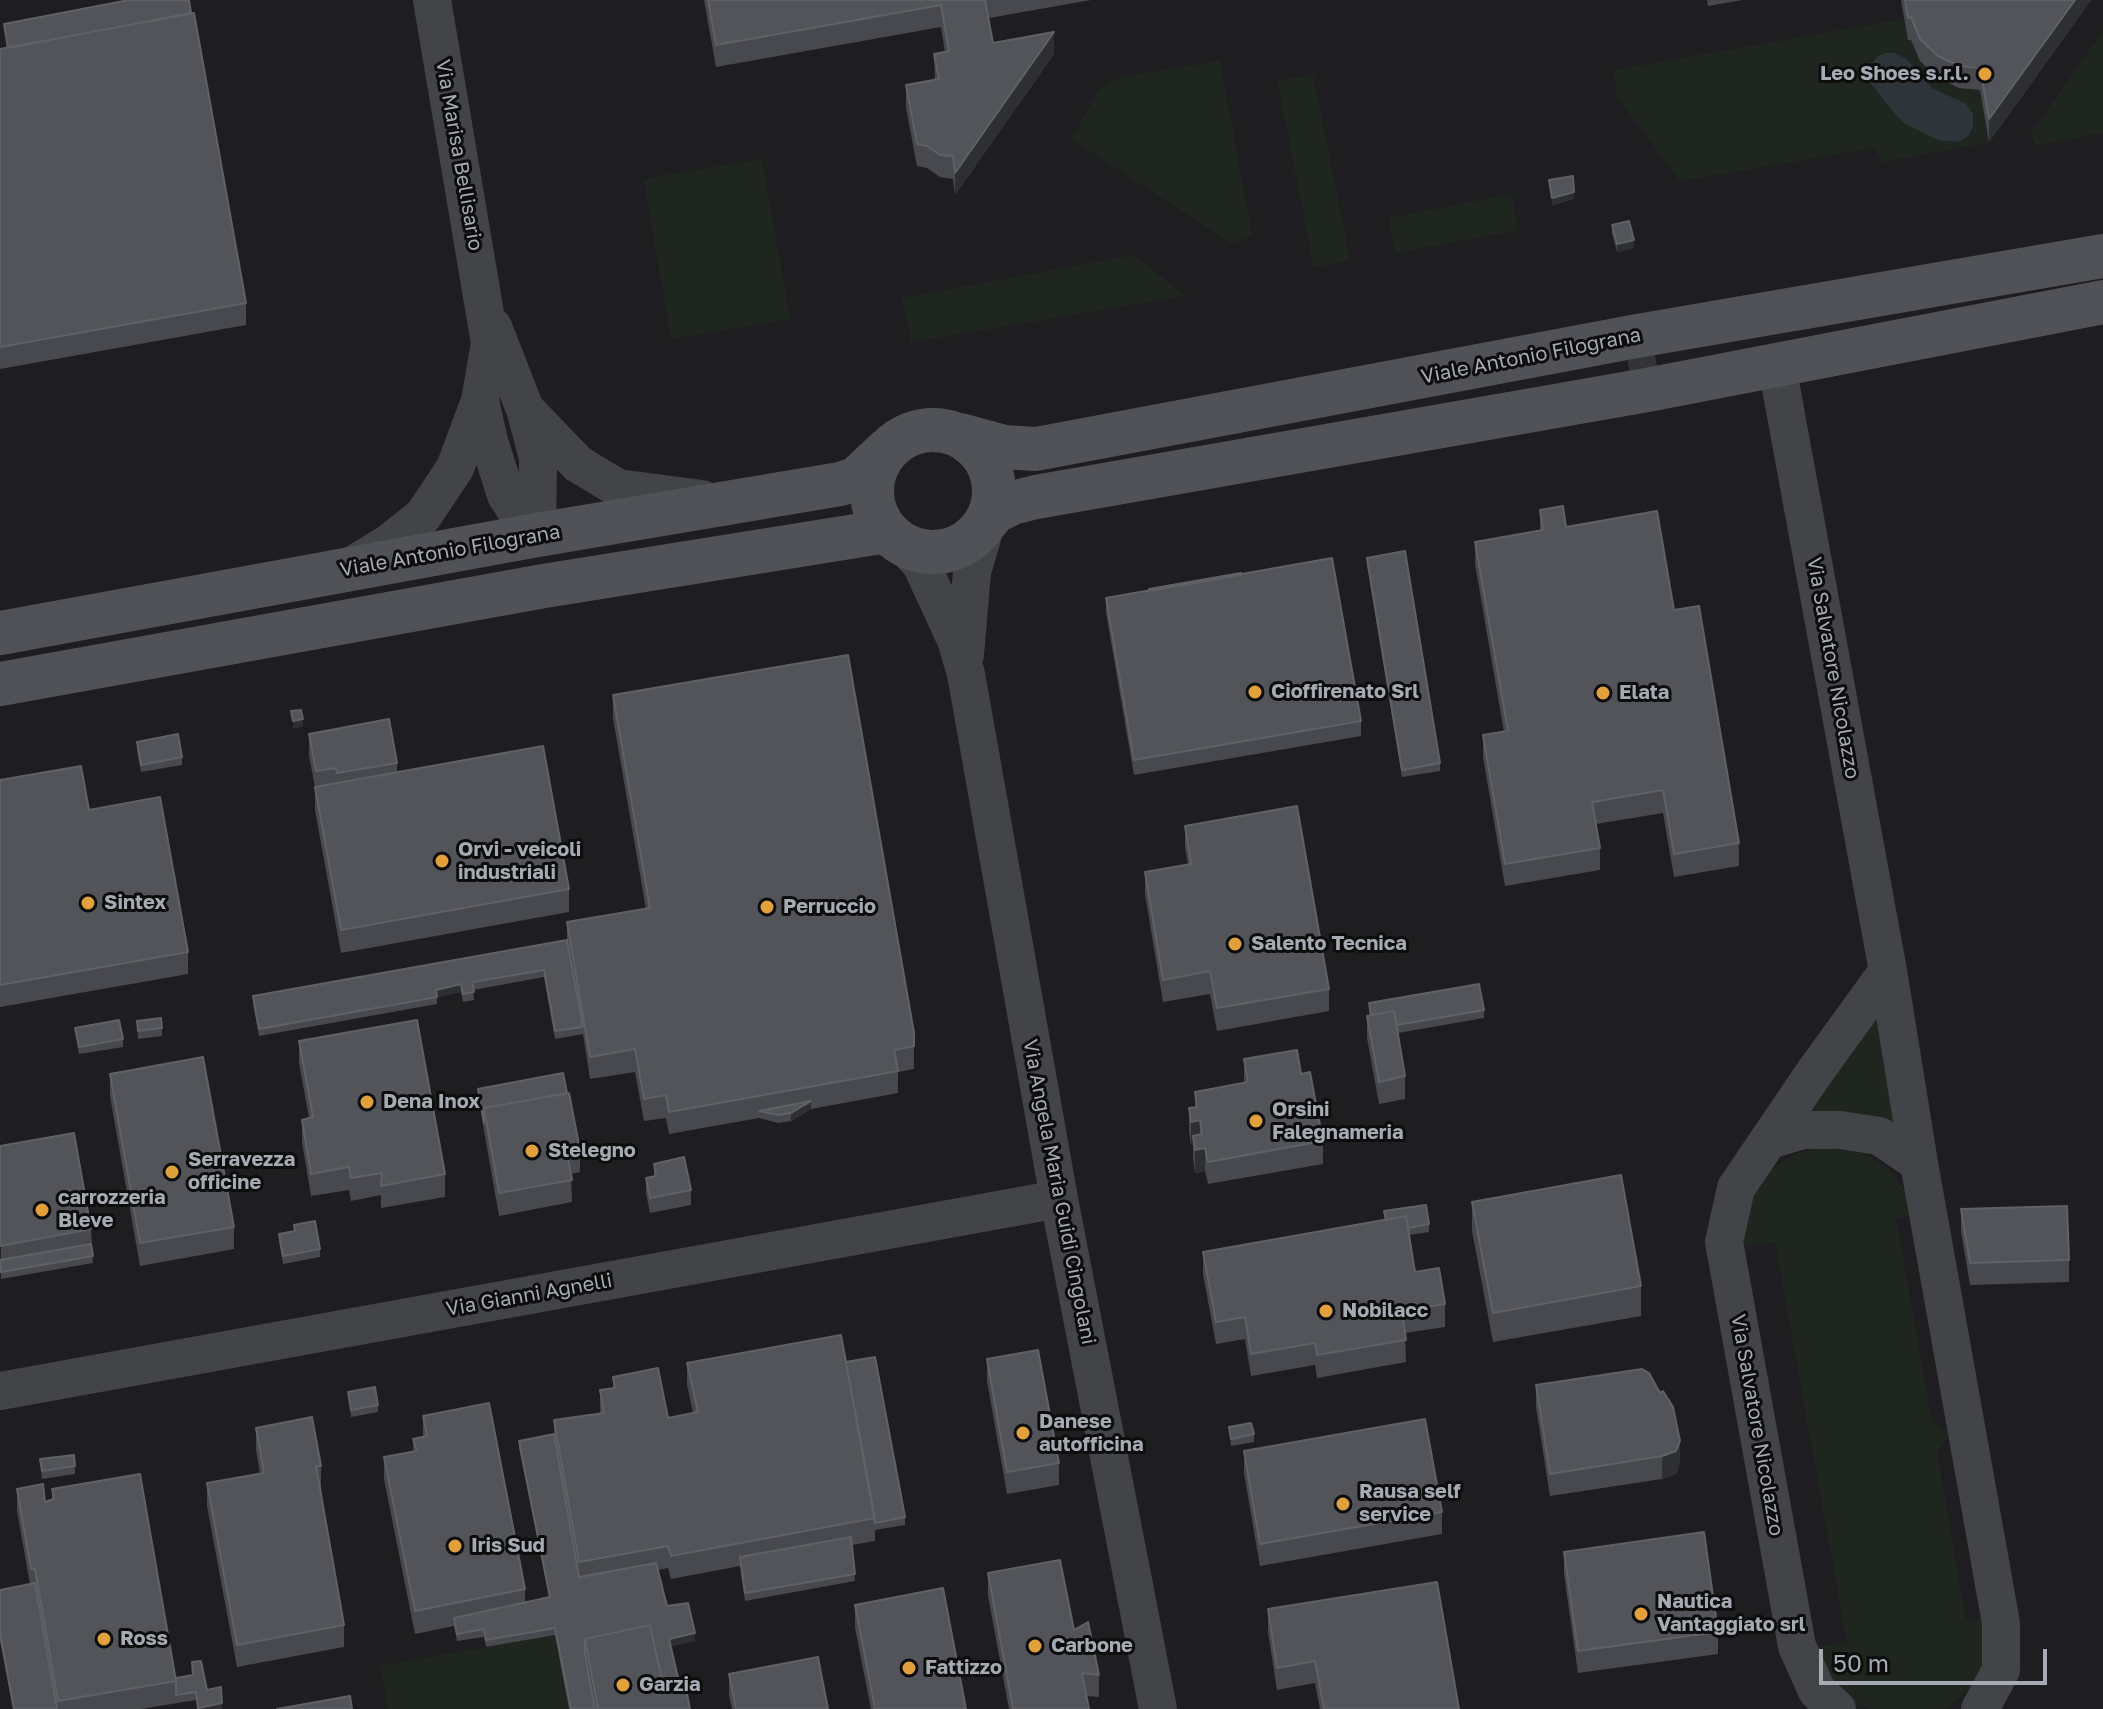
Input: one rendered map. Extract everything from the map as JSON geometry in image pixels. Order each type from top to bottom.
[{"type":"main road","name":"Viale Antonio Filograna","points":[[960,435],[994,445],[1036,449],[1637,336],[2103,256]]},
{"type":"main road","points":[[987,521],[994,503],[994,483],[988,463],[977,447],[960,435],[941,430],[922,430],[903,437],[888,449],[878,463],[872,489],[877,516],[894,538],[920,551],[940,552],[958,547],[975,536],[987,521],[994,512],[1012,503],[1036,497],[1647,390],[2103,302]]},
{"type":"main road","name":"Viale Antonio Filograna","points":[[0,633],[856,479],[888,449]]},
{"type":"main road","points":[[537,535],[544,586]]},
{"type":"main road","points":[[0,684],[544,586],[894,538]]},
{"type":"street","name":"Via Marisa Bellisario","points":[[345,570],[389,543],[423,516],[455,468],[480,401],[490,343],[432,0]]},
{"type":"street","name":"Via Marisa Bellisario","points":[[486,309],[525,409],[538,458],[537,535]]},
{"type":"street","points":[[1637,336],[1647,390]]},
{"type":"street","name":"Via Salvatore Nicolazzo","points":[[1777,366],[1888,971],[2001,1623],[2001,1670],[1980,1709]]},
{"type":"street","name":"Via Marisa Bellisario","points":[[480,401],[506,495],[523,521],[537,535]]},
{"type":"street","name":"Via Marisa Bellisario","points":[[525,409],[578,464],[618,488],[669,497],[733,502]]},
{"type":"street","points":[[966,674],[965,648],[972,572],[987,521]]},
{"type":"street","points":[[894,538],[921,564],[956,640],[966,674]]},
{"type":"street","name":"Via Angela Maria Guidi Cingolani","points":[[966,674],[1059,1199],[1158,1709]]},
{"type":"street","name":"Via Salvatore Nicolazzo","points":[[1837,1709],[1817,1691],[1797,1646],[1724,1242],[1736,1188],[1888,971]]},
{"type":"street","points":[[1769,1140],[1803,1130],[1840,1130],[1879,1136],[1919,1163]]},
{"type":"street","name":"Via Gianni Agnelli","points":[[0,1391],[1059,1199]]},
{"type":"shaded area","points":[[0,0],[2103,0],[2103,1709],[0,1709]]},
{"type":"shaded area","points":[[1904,19],[1908,40],[1911,40],[1927,69],[1948,84],[1980,90],[1989,142],[1884,162],[1873,148],[1680,181],[1617,97],[1614,70]],"holes":[[[1908,60],[1932,88],[1956,99],[1904,123],[1875,90]]]},
{"type":"shaded area","points":[[2103,31],[2103,133],[2036,145],[2030,134]]},
{"type":"shaded area","points":[[1886,53],[1895,53],[1908,60],[1932,88],[1966,104],[1973,114],[1973,127],[1968,136],[1959,142],[1938,140],[1904,123],[1895,114],[1869,81],[1873,62]]},
{"type":"shaded area","points":[[1220,61],[1252,236],[1231,243],[1071,139],[1100,88],[1125,76]]},
{"type":"shaded area","points":[[1313,75],[1350,260],[1314,267],[1277,81]]},
{"type":"shaded area","points":[[762,159],[790,319],[671,339],[644,179]]},
{"type":"shaded area","points":[[1511,194],[1518,230],[1396,253],[1389,218]]},
{"type":"shaded area","points":[[1134,255],[1185,296],[911,342],[902,298]]},
{"type":"shaded area","points":[[1876,1016],[1895,1130],[1856,1113],[1804,1117]]},
{"type":"shaded area","points":[[1823,1148],[1862,1153],[1887,1167],[1911,1200],[1916,1215],[1896,1218],[1932,1422],[1951,1433],[1937,1453],[1966,1620],[1986,1617],[1987,1660],[1977,1682],[1945,1709],[1870,1709],[1850,1701],[1831,1683],[1817,1647],[1847,1643],[1775,1242],[1743,1246],[1748,1201],[1768,1171],[1798,1153]]},
{"type":"shaded area","points":[[555,1635],[569,1709],[388,1709],[380,1666]]},
{"type":"building","points":[[129,0],[189,0],[191,13],[8,48],[4,24]]},
{"type":"building","points":[[708,0],[985,0],[993,43],[1054,32],[955,173],[953,156],[940,155],[927,146],[917,144],[906,85],[939,79],[934,54],[949,51],[941,5],[716,45]]},
{"type":"building","name":"Leo Shoes s.r.l.","points":[[1905,0],[2075,0],[1989,119],[1980,68],[1959,66],[1938,56],[1920,39],[1911,17],[1908,18]]},
{"type":"building","points":[[194,13],[246,303],[0,347],[0,49]]},
{"type":"building","points":[[1573,176],[1574,192],[1552,198],[1549,180]]},
{"type":"building","points":[[1629,221],[1634,240],[1617,244],[1612,225]]},
{"type":"building","name":"Elata","points":[[1563,506],[1566,527],[1657,511],[1674,610],[1699,606],[1739,843],[1674,854],[1663,790],[1592,802],[1600,848],[1505,864],[1483,735],[1508,731],[1475,542],[1543,530],[1540,510]]},
{"type":"building","points":[[1405,551],[1440,763],[1402,770],[1367,558]]},
{"type":"building","points":[[1332,558],[1361,721],[1134,760],[1106,598]]},
{"type":"building","points":[[1241,575],[1149,591],[1149,589]]},
{"type":"building","name":"Perruccio","points":[[848,655],[914,1046],[894,1050],[898,1071],[669,1112],[666,1095],[644,1099],[635,1049],[590,1057],[567,922],[650,908],[613,695]]},
{"type":"building","points":[[301,710],[303,719],[293,721],[291,711]]},
{"type":"building","points":[[389,719],[397,763],[337,773],[336,768],[316,771],[309,734]]},
{"type":"building","points":[[178,734],[182,757],[141,765],[137,742]]},
{"type":"building","name":"Orvi - veicoli industriali","points":[[543,746],[569,889],[341,930],[315,787]]},
{"type":"building","name":"Sintex","points":[[81,766],[89,810],[160,797],[188,952],[0,985],[0,780]]},
{"type":"building","name":"Salento Tecnica","points":[[1297,806],[1329,989],[1217,1008],[1210,971],[1163,980],[1145,872],[1191,864],[1185,826]]},
{"type":"building","points":[[567,940],[583,1027],[555,1031],[544,970],[472,982],[474,992],[463,994],[461,984],[436,990],[437,997],[259,1029],[253,996]]},
{"type":"building","points":[[1479,984],[1484,1010],[1397,1025],[1394,1011],[1371,1015],[1369,1003]]},
{"type":"building","points":[[1394,1011],[1405,1076],[1379,1082],[1367,1016]]},
{"type":"building","points":[[161,1018],[162,1028],[138,1031],[137,1021]]},
{"type":"building","points":[[119,1020],[123,1039],[79,1047],[75,1028]]},
{"type":"building","name":"Dena Inox","points":[[417,1020],[445,1174],[381,1186],[382,1173],[351,1178],[349,1167],[311,1174],[302,1120],[313,1117],[299,1041]]},
{"type":"building","name":"Orsini Falegnameria","points":[[1297,1050],[1301,1074],[1310,1072],[1323,1141],[1208,1162],[1205,1148],[1195,1150],[1193,1136],[1202,1134],[1200,1120],[1191,1122],[1189,1108],[1197,1107],[1195,1092],[1248,1082],[1244,1059]]},
{"type":"building","name":"Serravezza officine","points":[[203,1057],[234,1227],[140,1243],[110,1074]]},
{"type":"building","points":[[563,1073],[567,1093],[484,1108],[484,1123],[478,1089]]},
{"type":"building","name":"Stelegno","points":[[569,1093],[580,1150],[567,1152],[572,1180],[499,1193],[484,1108]]},
{"type":"building","points":[[811,1101],[791,1113],[778,1115],[759,1111]]},
{"type":"building","name":"carrozzeria Bleve","points":[[74,1133],[91,1229],[0,1246],[0,1146]]},
{"type":"building","points":[[684,1157],[691,1190],[650,1198],[646,1178],[656,1176],[654,1164]]},
{"type":"building","points":[[1621,1175],[1641,1286],[1493,1313],[1472,1202]]},
{"type":"building","points":[[1426,1205],[1429,1224],[1408,1228],[1406,1216],[1386,1220],[1384,1211]]},
{"type":"building","points":[[2067,1206],[2069,1260],[1970,1263],[1961,1209]]},
{"type":"building","name":"Nobilacc","points":[[1406,1216],[1415,1272],[1439,1268],[1445,1304],[1402,1311],[1406,1340],[1317,1355],[1315,1343],[1251,1354],[1245,1317],[1216,1322],[1203,1252]]},
{"type":"building","points":[[315,1221],[320,1249],[283,1256],[279,1234],[295,1231],[294,1225]]},
{"type":"building","points":[[91,1244],[93,1256],[1,1272],[0,1260]]},
{"type":"building","points":[[841,1335],[875,1518],[671,1556],[668,1546],[579,1562],[554,1420],[604,1413],[600,1390],[615,1388],[613,1377],[658,1368],[668,1418],[698,1412],[687,1363]]},
{"type":"building","name":"Danese autofficina","points":[[1038,1350],[1059,1463],[1007,1472],[987,1359]]},
{"type":"building","points":[[875,1357],[905,1517],[875,1523],[846,1362]]},
{"type":"building","points":[[1642,1369],[1649,1373],[1660,1393],[1663,1391],[1673,1407],[1680,1441],[1676,1451],[1662,1456],[1550,1474],[1536,1385]]},
{"type":"building","points":[[375,1387],[378,1405],[351,1410],[348,1392]]},
{"type":"building","name":"Iris Sud","points":[[489,1403],[525,1589],[415,1611],[384,1457],[417,1451],[413,1439],[427,1436],[423,1416]]},
{"type":"building","points":[[312,1417],[321,1466],[316,1466],[344,1625],[237,1645],[207,1483],[264,1473],[256,1428]]},
{"type":"building","name":"Rausa self service","points":[[1425,1419],[1442,1512],[1260,1544],[1244,1451]]},
{"type":"building","points":[[1251,1423],[1254,1434],[1231,1439],[1229,1427]]},
{"type":"building","points":[[554,1434],[579,1577],[656,1563],[667,1606],[688,1603],[695,1633],[669,1639],[679,1682],[675,1683],[677,1691],[665,1694],[650,1625],[585,1639],[595,1709],[571,1709],[555,1628],[486,1640],[484,1629],[457,1634],[454,1618],[550,1597],[519,1441]]},
{"type":"building","points":[[74,1455],[75,1466],[42,1471],[40,1459]]},
{"type":"building","name":"Ross","points":[[140,1474],[176,1681],[58,1701],[35,1569],[31,1569],[17,1489],[43,1484],[45,1502],[54,1499],[52,1489]]},
{"type":"building","name":"Nautica Vantaggiato srl","points":[[1704,1532],[1718,1632],[1578,1651],[1564,1552]]},
{"type":"building","points":[[851,1537],[855,1574],[745,1593],[740,1557]]},
{"type":"building","name":"Carbone","points":[[1060,1560],[1074,1630],[1088,1622],[1099,1675],[1082,1673],[1089,1709],[1013,1709],[988,1573]]},
{"type":"building","points":[[1437,1582],[1459,1709],[1324,1709],[1315,1661],[1277,1668],[1268,1609]]},
{"type":"building","points":[[35,1583],[57,1709],[14,1709],[0,1633],[0,1590]]},
{"type":"building","name":"Fattizzo","points":[[943,1588],[966,1709],[875,1709],[855,1605]]},
{"type":"building","name":"Garzia","points":[[650,1625],[665,1694],[686,1689],[690,1709],[598,1709],[585,1639]]},
{"type":"building","points":[[818,1657],[828,1709],[736,1709],[729,1674]]},
{"type":"building","points":[[201,1661],[207,1690],[221,1687],[222,1703],[198,1708],[196,1692],[176,1695],[176,1678],[193,1675],[192,1662]]},
{"type":"building","points":[[350,1696],[352,1709],[277,1709]]},
{"type":"place","name":"Leo Shoes s.r.l.","points":[[1985,74]]},
{"type":"place","name":"Cioffirenato Srl","points":[[1255,692]]},
{"type":"place","name":"Elata","points":[[1603,693]]},
{"type":"place","name":"Orvi - veicoli industriali","points":[[442,861]]},
{"type":"place","name":"Sintex","points":[[88,903]]},
{"type":"place","name":"Perruccio","points":[[767,907]]},
{"type":"place","name":"Salento Tecnica","points":[[1235,944]]},
{"type":"place","name":"Dena Inox","points":[[367,1102]]},
{"type":"place","name":"Orsini Falegnameria","points":[[1256,1121]]},
{"type":"place","name":"Stelegno","points":[[532,1151]]},
{"type":"place","name":"Serravezza officine","points":[[172,1172]]},
{"type":"place","name":"carrozzeria Bleve","points":[[42,1210]]},
{"type":"place","name":"Nobilacc","points":[[1326,1311]]},
{"type":"place","name":"Danese autofficina","points":[[1023,1433]]},
{"type":"place","name":"Rausa self service","points":[[1343,1504]]},
{"type":"place","name":"Iris Sud","points":[[455,1546]]},
{"type":"place","name":"Nautica Vantaggiato srl","points":[[1641,1614]]},
{"type":"place","name":"Ross","points":[[104,1639]]},
{"type":"place","name":"Carbone","points":[[1035,1646]]},
{"type":"place","name":"Fattizzo","points":[[909,1668]]},
{"type":"place","name":"Garzia","points":[[623,1685]]}]
